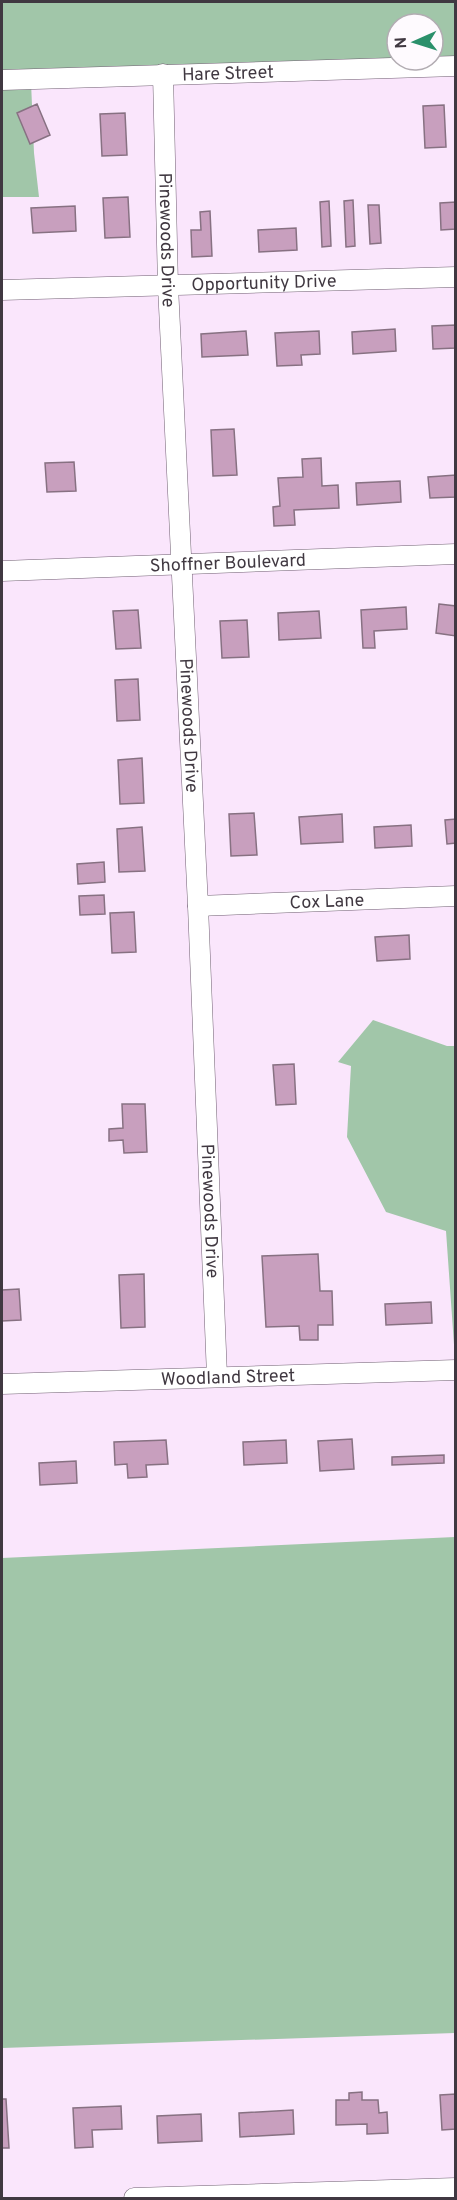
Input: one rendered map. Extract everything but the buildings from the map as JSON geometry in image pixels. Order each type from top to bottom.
[{"type":"street","name":"Hare Street","points":[[2,80],[456,66]]},
{"type":"street","name":"Pinewoods Drive","points":[[163,74],[168,286],[198,906],[217,1376]]},
{"type":"street","name":"Opportunity Drive","points":[[2,290],[456,277]]},
{"type":"street","name":"Shoffner Boulevard","points":[[2,571],[456,554]]},
{"type":"street","name":"Cox Lane","points":[[198,906],[456,896]]},
{"type":"street","name":"Woodland Street","points":[[2,1384],[456,1370]]},
{"type":"street","points":[[134,2199],[456,2188]]},
{"type":"green space","points":[[2,2],[455,2],[455,58],[445,58],[445,12],[385,12],[385,61],[31,82],[34,153],[39,197],[2,197]]},
{"type":"green space","points":[[373,1020],[447,1046],[455,1046],[455,1359],[446,1231],[386,1212],[347,1137],[351,1066],[338,1062]]},
{"type":"green space","points":[[455,1537],[455,2033],[2,2048],[2,1558]]}]
